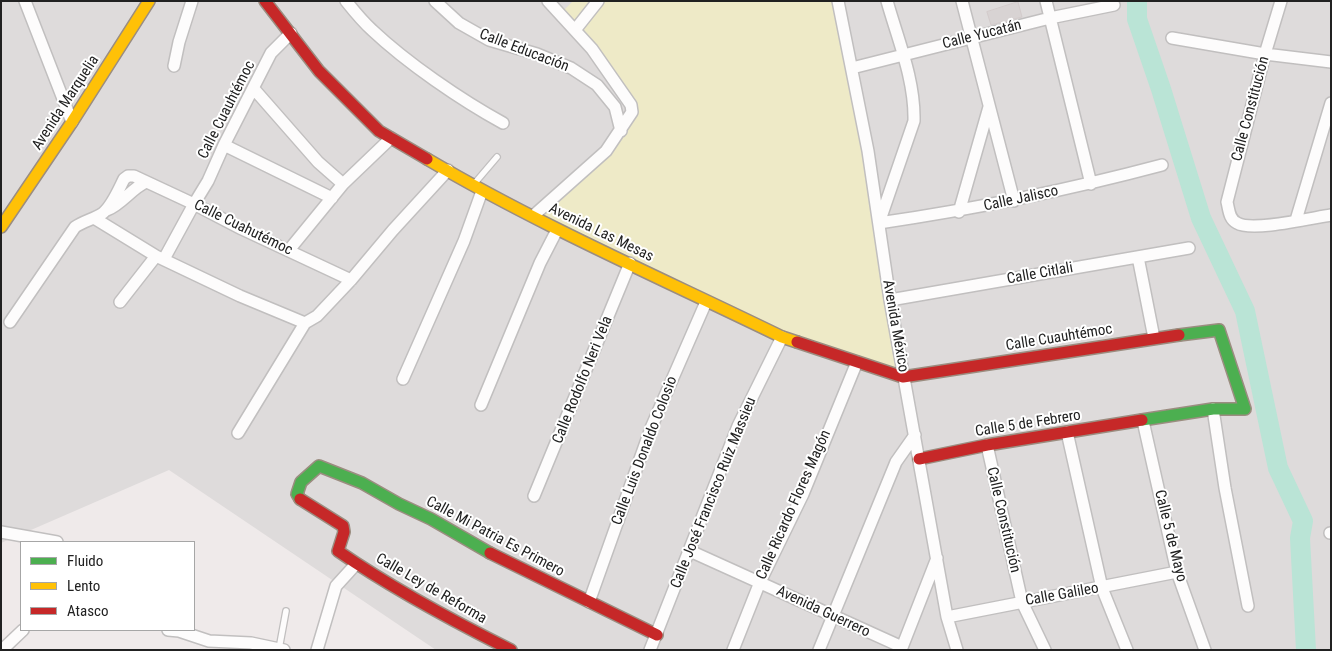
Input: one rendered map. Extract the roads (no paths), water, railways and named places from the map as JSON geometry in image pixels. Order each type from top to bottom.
[{"type":"street","points":[[25,1],[72,122]]},
{"type":"street","name":"Avenida Marquelia","points":[[3,224],[72,122],[149,1]]},
{"type":"street","points":[[174,66],[179,42],[192,1]]},
{"type":"street","name":"Avenida Las Mesas","points":[[265,1],[319,71],[379,131],[478,188],[557,230],[630,263],[706,302],[782,337],[856,362]]},
{"type":"street","points":[[346,1],[371,29],[415,65],[442,85],[503,123]]},
{"type":"street","name":"Calle Educación","points":[[435,1],[459,23],[489,40],[537,54],[571,68],[597,85],[614,107],[621,131]]},
{"type":"street","points":[[533,216],[606,151],[632,112],[631,105],[592,48],[548,1]]},
{"type":"street","points":[[575,30],[598,1]]},
{"type":"street","name":"Avenida México","points":[[838,1],[868,152],[890,300],[936,558],[947,616],[957,650]]},
{"type":"street","points":[[879,223],[914,121],[914,104],[903,56],[887,1]]},
{"type":"street","points":[[962,1],[1014,201]]},
{"type":"street","points":[[1046,1],[1091,184]]},
{"type":"street","name":"Calle Constitución","points":[[1281,1],[1265,54],[1227,202],[1231,217],[1237,223],[1252,226],[1296,220]]},
{"type":"street","name":"Calle Yucatán","points":[[852,68],[1050,18],[1114,5]]},
{"type":"street","name":"Calle Cuauhtémoc","points":[[120,302],[160,257],[194,204],[208,181],[224,145],[271,53],[291,33]]},
{"type":"street","points":[[1172,38],[1265,54],[1331,62]]},
{"type":"street","points":[[254,89],[318,162],[344,184]]},
{"type":"street","points":[[1331,103],[1296,220],[1331,215]]},
{"type":"street","points":[[959,212],[989,105]]},
{"type":"street","points":[[289,250],[344,184],[391,138]]},
{"type":"street","points":[[224,145],[332,198]]},
{"type":"street","name":"Calle Jalisco","points":[[879,223],[959,212],[1014,201],[1091,184],[1162,165]]},
{"type":"street","points":[[238,433],[308,322],[317,316],[351,280],[393,230],[448,170]]},
{"type":"street","name":"Calle Cuahutémoc","points":[[106,211],[124,179],[128,176],[134,176],[351,280]]},
{"type":"street","points":[[10,322],[75,227],[83,221],[94,218],[116,206],[136,187],[146,182]]},
{"type":"street","points":[[403,379],[464,241],[478,188]]},
{"type":"street","points":[[1,209],[3,224]]},
{"type":"street","points":[[94,218],[160,257],[240,296],[308,322]]},
{"type":"street","points":[[481,406],[505,352],[540,263],[557,230]]},
{"type":"street","name":"Calle Citlali","points":[[890,300],[1189,248]]},
{"type":"street","points":[[1138,257],[1154,338]]},
{"type":"street","name":"Calle Rodolfo Neri Vela","points":[[534,496],[630,263]]},
{"type":"street","name":"Calle Luis Donaldo Colosio","points":[[589,602],[651,428],[706,302]]},
{"type":"street","name":"Calle Cuauhtémoc","points":[[904,377],[1154,338],[1220,330]]},
{"type":"street","name":"Calle 5 de Febrero","points":[[919,458],[1213,409],[1245,409],[1220,330]]},
{"type":"street","name":"Calle José Francisco Ruiz Massieu","points":[[650,650],[738,426],[782,337]]},
{"type":"street","points":[[856,362],[904,377]]},
{"type":"street","name":"Calle Ricardo Flores Magón","points":[[733,650],[760,582],[802,494],[856,362]]},
{"type":"street","points":[[1213,409],[1225,488],[1248,606]]},
{"type":"street","name":"Calle 5 de Mayo","points":[[1143,421],[1177,572],[1205,650]]},
{"type":"street","points":[[1066,432],[1102,588],[1127,650]]},
{"type":"street","points":[[819,650],[896,462],[915,434]]},
{"type":"street","name":"Calle Constitución","points":[[987,446],[1022,602],[1045,650]]},
{"type":"street","name":"Calle Mi Patria Es Primero","points":[[338,551],[344,526],[301,500],[297,494],[301,482],[319,466],[362,483],[399,504],[431,519],[504,561],[656,635]]},
{"type":"street","points":[[1,532],[51,541]]},
{"type":"street","name":"Calle Ley de Reforma","points":[[338,551],[356,564],[442,615],[510,650]]},
{"type":"street","name":"Avenida Guerrero","points":[[690,551],[901,649]]},
{"type":"street","points":[[901,649],[936,558]]},
{"type":"street","points":[[317,650],[336,586],[356,564]]},
{"type":"street","name":"Calle Galileo","points":[[947,616],[1102,588],[1177,572]]},
{"type":"street","points":[[2,650],[9,641],[22,631]]},
{"type":"street","points":[[179,631],[209,641],[223,650]]},
{"type":"street","points":[[209,641],[251,642],[280,649]]},
{"type":"lane","points":[[478,188],[497,157]]},
{"type":"lane","points":[[280,649],[286,611]]},
{"type":"waterway","points":[[1137,1],[1137,19],[1201,218],[1245,311],[1278,468],[1303,521],[1300,538],[1306,650]]}]
